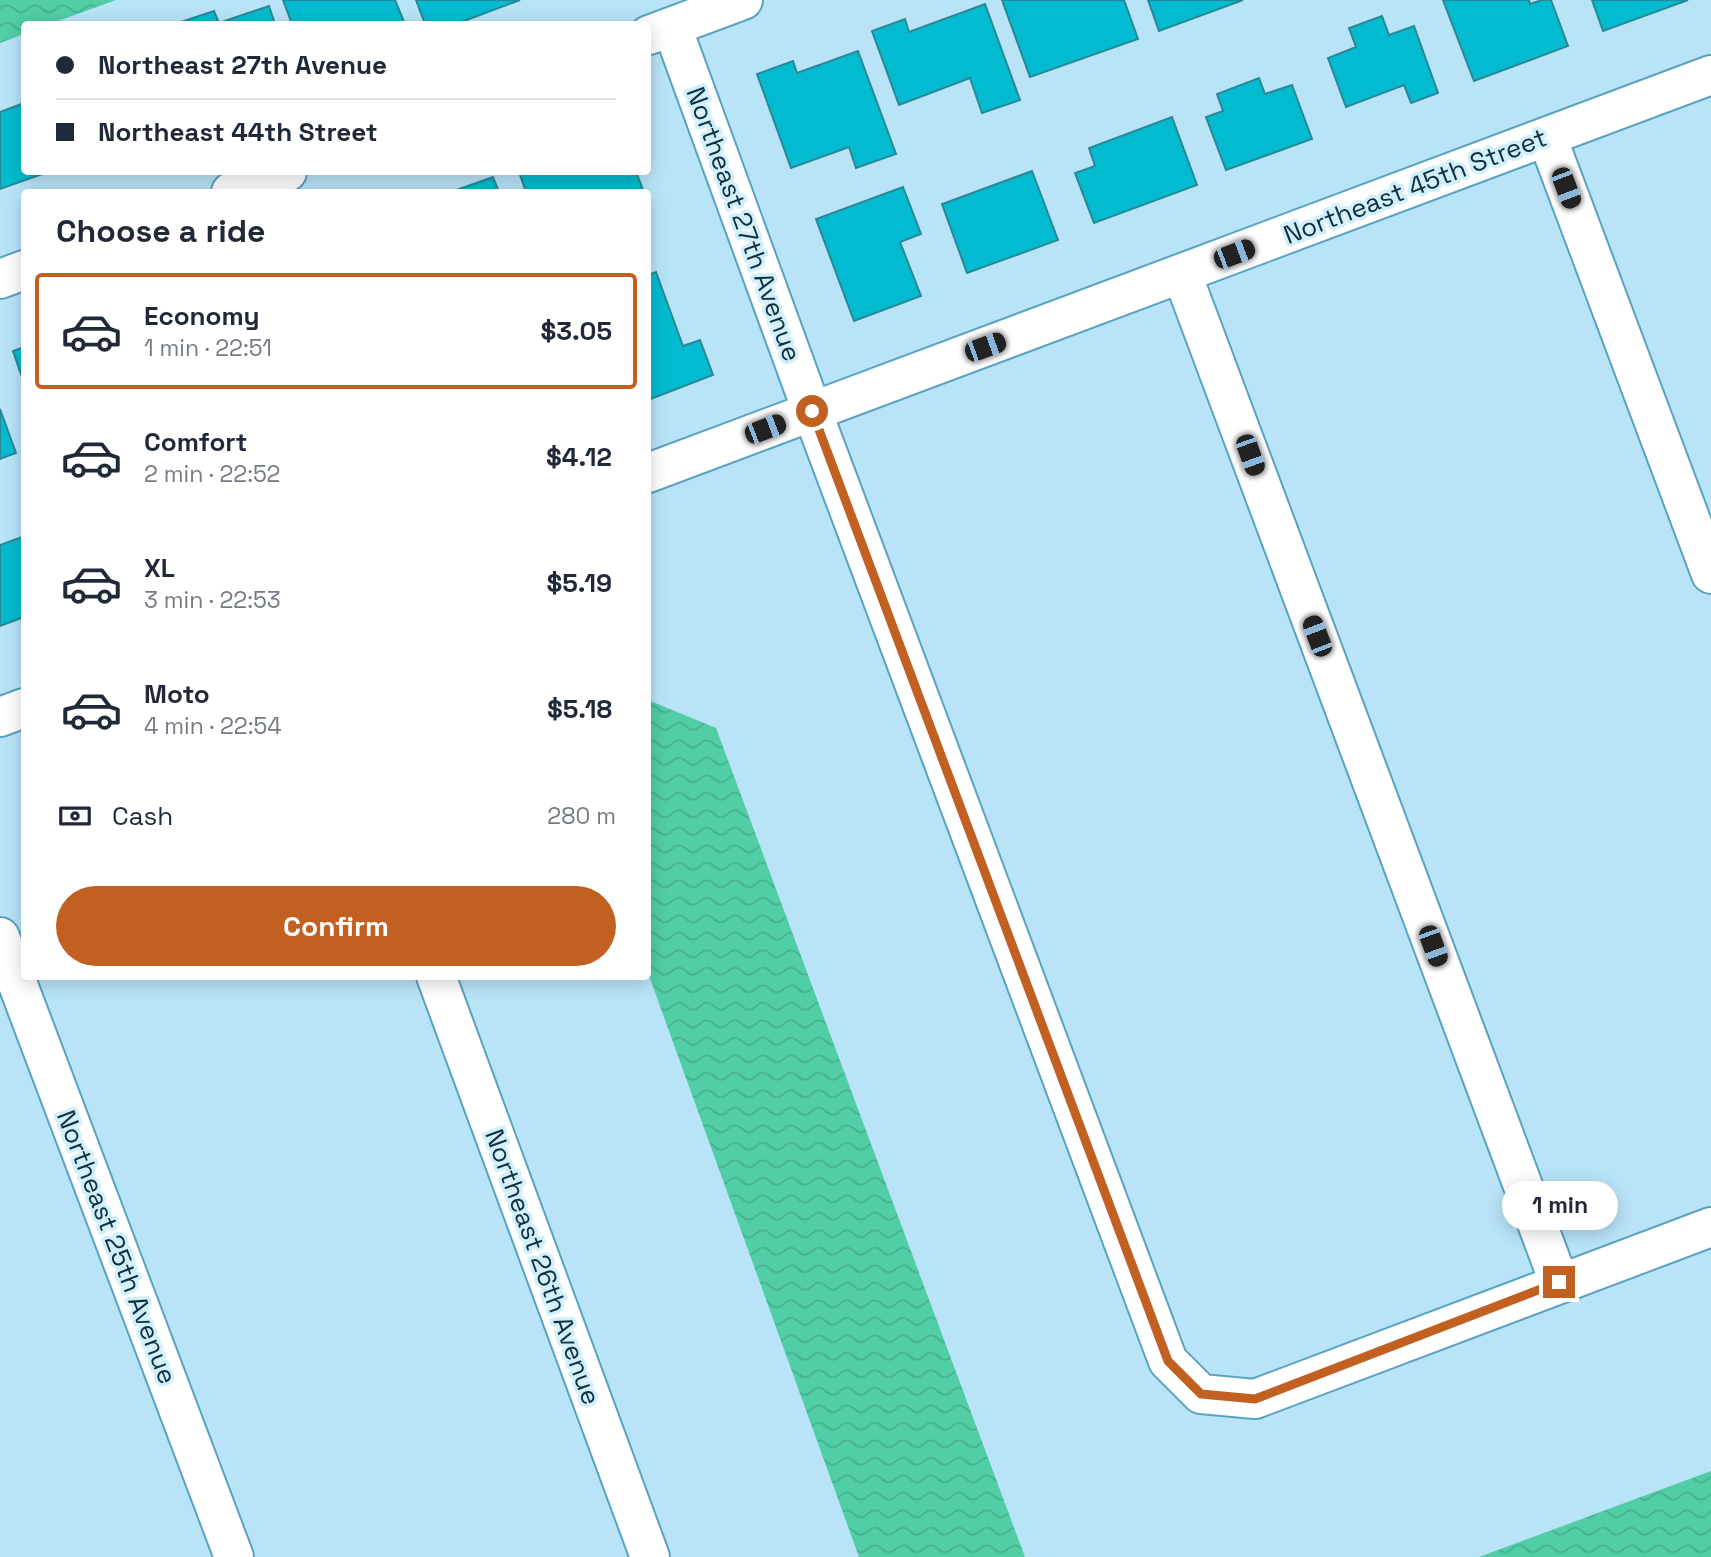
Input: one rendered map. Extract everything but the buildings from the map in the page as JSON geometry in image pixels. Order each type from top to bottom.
[{"type":"street","points":[[660,31],[743,0]]},
{"type":"street","name":"Northeast 27th Avenue","points":[[660,31],[812,411],[1168,1361],[1201,1394],[1255,1399],[1559,1282]]},
{"type":"street","name":"Northeast 45th Street","points":[[651,472],[1711,75]]},
{"type":"street","points":[[1547,137],[1711,574]]},
{"type":"street","points":[[239,189],[279,175]]},
{"type":"street","points":[[0,279],[21,271]]},
{"type":"street","points":[[1182,274],[1559,1282],[1711,1227]]},
{"type":"street","points":[[0,717],[21,709]]},
{"type":"street","name":"Northeast 25th Avenue","points":[[0,937],[234,1557]]},
{"type":"street","name":"Northeast 26th Avenue","points":[[437,980],[650,1557]]},
{"type":"water","points":[[0,0],[116,0],[58,21],[21,21],[21,35],[0,43]]},
{"type":"water","points":[[651,701],[716,728],[1025,1557],[859,1557],[651,980]]},
{"type":"water","points":[[1711,1471],[1711,1557],[1479,1557]]},
{"type":"route","points":[[812,411],[1168,1361],[1201,1394],[1255,1399],[1559,1282]]}]
